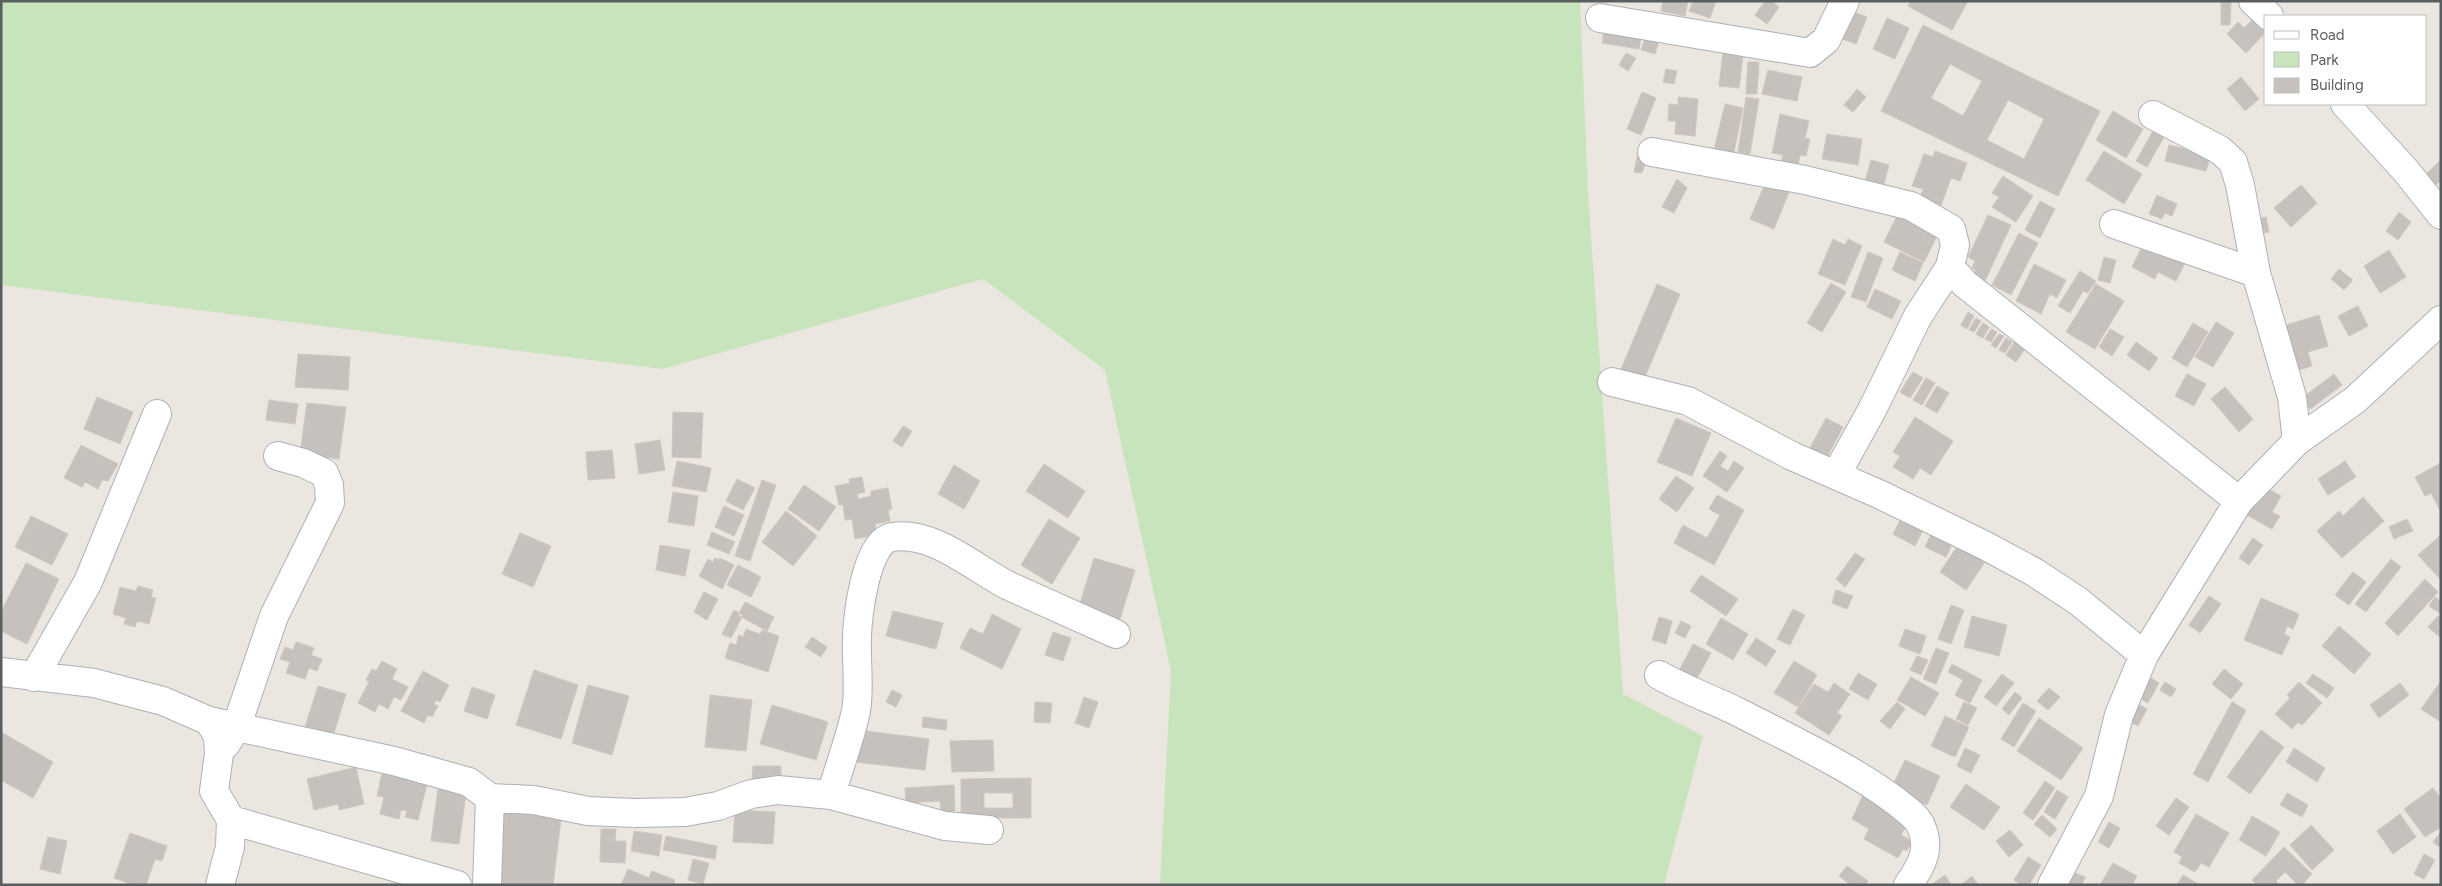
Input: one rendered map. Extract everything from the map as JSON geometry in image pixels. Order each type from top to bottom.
[{"type":"street","points":[[1600,18],[1810,53],[1826,40],[1845,1]]},
{"type":"street","points":[[2253,1],[2268,15]]},
{"type":"street","points":[[2345,105],[2406,171],[2441,215]]},
{"type":"street","points":[[2153,115],[2220,150],[2233,162],[2240,185],[2256,273],[2292,397],[2297,441]]},
{"type":"street","points":[[1652,152],[1805,180],[1911,206],[1951,229],[1955,245],[1950,267],[1918,316],[1872,410],[1836,476]]},
{"type":"street","points":[[2114,224],[2256,273]]},
{"type":"street","points":[[1950,267],[1965,284],[2239,501]]},
{"type":"street","points":[[2052,885],[2099,796],[2120,715],[2144,655],[2239,501],[2297,441],[2355,400],[2441,320]]},
{"type":"street","points":[[1612,382],[1688,401],[1792,456],[1920,513],[2034,572],[2078,602],[2144,655]]},
{"type":"street","points":[[34,677],[88,582],[158,414]]},
{"type":"street","points":[[219,754],[236,728],[274,616],[330,503],[329,485],[324,473],[303,463],[278,456]]},
{"type":"street","points":[[831,794],[856,709],[857,637],[863,590],[876,550],[884,540],[892,537],[914,538],[940,546],[1007,585],[1116,634]]},
{"type":"street","points":[[1,672],[94,683],[162,701],[209,721],[394,761],[469,782],[490,798],[534,800],[588,811],[635,813],[685,812],[718,806],[752,794],[778,790],[831,794],[946,826],[989,830]]},
{"type":"street","points":[[1659,675],[1682,688],[1738,712],[1829,760],[1877,788],[1912,813],[1921,824],[1926,851],[1920,867],[1908,885]]},
{"type":"street","points":[[209,721],[218,736],[219,754],[214,791],[231,820],[230,847],[220,885]]},
{"type":"street","points":[[487,885],[490,798]]},
{"type":"street","points":[[231,820],[457,885]]},
{"type":"green space","points":[[1,1],[1580,1],[1588,192],[1623,694],[1703,736],[1664,885],[1160,885],[1171,671],[1105,370],[983,279],[662,369],[1,285]]},
{"type":"building","points":[[1663,1],[1688,1],[1685,16],[1661,11]]},
{"type":"building","points":[[1693,1],[1716,1],[1710,18],[1689,11]]},
{"type":"building","points":[[1765,1],[1771,1],[1779,7],[1767,24],[1755,15]]},
{"type":"building","points":[[1911,1],[1968,1],[1952,30],[1908,6]]},
{"type":"building","points":[[2221,2],[2231,2],[2230,25],[2221,25]]},
{"type":"building","points":[[1849,10],[1867,17],[1856,44],[1839,38]]},
{"type":"building","points":[[1887,18],[1909,28],[1895,59],[1873,49]]},
{"type":"building","points":[[2253,19],[2264,30],[2264,34],[2246,53],[2227,34],[2238,22],[2244,28]]},
{"type":"building","points":[[1605,24],[1642,31],[1639,49],[1602,43]]},
{"type":"building","points":[[1923,25],[2100,111],[2058,196],[1881,111]],"holes":[[[1950,64],[1982,81],[1963,116],[1931,98]],[[2008,100],[2044,119],[2024,159],[1987,140]]]},
{"type":"building","points":[[1646,35],[1659,40],[1655,54],[1641,50]]},
{"type":"building","points":[[1724,44],[1744,47],[1739,88],[1719,86]]},
{"type":"building","points":[[1626,53],[1636,58],[1628,71],[1619,65]]},
{"type":"building","points":[[1748,62],[1759,62],[1757,94],[1746,94]]},
{"type":"building","points":[[1666,69],[1677,71],[1674,84],[1663,82]]},
{"type":"building","points":[[1768,70],[1802,77],[1797,101],[1762,94]]},
{"type":"building","points":[[2241,77],[2259,99],[2245,111],[2227,89]]},
{"type":"building","points":[[1857,89],[1866,97],[1853,112],[1844,105]]},
{"type":"building","points":[[1642,92],[1656,98],[1641,135],[1627,129]]},
{"type":"building","points":[[1678,97],[1698,99],[1695,136],[1675,134],[1676,121],[1668,121],[1669,104],[1678,105]]},
{"type":"building","points":[[1746,97],[1759,99],[1750,154],[1738,152]]},
{"type":"building","points":[[1725,104],[1743,108],[1732,162],[1712,158]]},
{"type":"building","points":[[2113,111],[2143,129],[2126,158],[2096,140]]},
{"type":"building","points":[[1780,114],[1809,121],[1805,138],[1810,139],[1806,156],[1800,155],[1798,166],[1781,162],[1783,155],[1772,153]]},
{"type":"building","points":[[2153,131],[2164,137],[2147,167],[2136,161]]},
{"type":"building","points":[[1827,134],[1862,139],[1858,165],[1822,159]]},
{"type":"building","points":[[2169,145],[2211,155],[2206,171],[2165,161]]},
{"type":"building","points":[[1935,151],[1967,163],[1960,181],[1951,178],[1940,208],[1919,200],[1923,189],[1912,186],[1924,154],[1933,157]]},
{"type":"building","points":[[2104,151],[2142,174],[2124,204],[2086,180]]},
{"type":"building","points":[[1638,153],[1648,154],[1642,173],[1634,172]]},
{"type":"building","points":[[1871,160],[1889,165],[1882,191],[1864,186]]},
{"type":"building","points":[[2441,160],[2441,180],[2435,186],[2425,175]]},
{"type":"building","points":[[2003,176],[2033,196],[2016,222],[1992,207],[1999,197],[1992,193]]},
{"type":"building","points":[[1768,177],[1791,187],[1774,229],[1750,219]]},
{"type":"building","points":[[1677,179],[1687,188],[1674,213],[1662,207]]},
{"type":"building","points":[[2301,185],[2317,203],[2291,227],[2274,208]]},
{"type":"building","points":[[2157,195],[2177,204],[2172,216],[2165,213],[2162,219],[2149,214]]},
{"type":"building","points":[[2040,201],[2055,209],[2040,238],[2025,230]]},
{"type":"building","points":[[2399,212],[2411,222],[2398,240],[2386,231]]},
{"type":"building","points":[[1898,214],[1938,234],[1924,262],[1884,242]]},
{"type":"building","points":[[1988,215],[2011,225],[1985,281],[1973,276],[1976,270],[1972,268],[1975,261],[1968,257]]},
{"type":"building","points":[[2266,217],[2269,232],[2260,234],[2257,219]]},
{"type":"building","points":[[2019,233],[2038,243],[2011,295],[1992,285]]},
{"type":"building","points":[[1833,239],[1845,245],[1848,239],[1862,246],[1845,285],[1818,274]]},
{"type":"building","points":[[2157,242],[2188,257],[2176,281],[2158,272],[2155,279],[2132,267],[2142,247],[2152,252]]},
{"type":"building","points":[[2389,250],[2406,277],[2380,293],[2364,266]]},
{"type":"building","points":[[1868,252],[1883,258],[1866,302],[1851,297]]},
{"type":"building","points":[[1900,252],[1923,263],[1915,281],[1892,270]]},
{"type":"building","points":[[2104,257],[2116,260],[2110,283],[2098,280]]},
{"type":"building","points":[[2034,264],[2066,280],[2057,298],[2050,294],[2041,314],[2016,301]]},
{"type":"building","points":[[2339,269],[2353,280],[2344,290],[2331,279]]},
{"type":"building","points":[[2080,271],[2096,281],[2088,293],[2083,291],[2070,313],[2058,306]]},
{"type":"building","points":[[1831,283],[1846,292],[1822,332],[1807,323]]},
{"type":"building","points":[[1657,284],[1680,294],[1642,384],[1619,374]]},
{"type":"building","points":[[2096,284],[2124,301],[2095,349],[2066,332]]},
{"type":"building","points":[[1875,289],[1901,301],[1892,319],[1867,307]]},
{"type":"building","points":[[2358,306],[2368,326],[2349,336],[2338,316]]},
{"type":"building","points":[[1968,312],[1974,316],[1967,329],[1961,325]]},
{"type":"building","points":[[2319,315],[2328,346],[2308,352],[2312,366],[2296,371],[2283,326]]},
{"type":"building","points":[[1976,318],[1981,321],[1974,332],[1969,330]]},
{"type":"building","points":[[2216,322],[2234,333],[2213,367],[2195,357]]},
{"type":"building","points":[[1983,323],[1989,327],[1983,338],[1976,334]]},
{"type":"building","points":[[2193,323],[2208,332],[2187,367],[2172,358]]},
{"type":"building","points":[[1991,329],[1997,332],[1991,342],[1985,339]]},
{"type":"building","points":[[2110,329],[2124,337],[2112,356],[2099,347]]},
{"type":"building","points":[[1999,334],[2004,336],[1996,348],[1991,345]]},
{"type":"building","points":[[2006,338],[2012,342],[2005,353],[1999,350]]},
{"type":"building","points":[[2015,341],[2025,349],[2016,362],[2006,355]]},
{"type":"building","points":[[2136,342],[2158,358],[2149,371],[2127,355]]},
{"type":"building","points":[[298,354],[350,357],[348,390],[295,387]]},
{"type":"building","points":[[1913,372],[1923,378],[1910,398],[1900,392]]},
{"type":"building","points":[[2187,374],[2206,384],[2194,406],[2175,396]]},
{"type":"building","points":[[2334,374],[2342,385],[2310,409],[2302,398]]},
{"type":"building","points":[[1926,378],[1935,383],[1922,405],[1913,400]]},
{"type":"building","points":[[1937,386],[1949,393],[1937,413],[1925,406]]},
{"type":"building","points":[[2225,387],[2253,419],[2239,432],[2211,399]]},
{"type":"building","points":[[97,397],[133,412],[120,444],[84,429]]},
{"type":"building","points":[[269,400],[298,404],[295,424],[266,420]]},
{"type":"building","points":[[307,403],[346,407],[339,459],[300,454]]},
{"type":"building","points":[[673,412],[703,413],[701,458],[672,457]]},
{"type":"building","points":[[1915,417],[1953,441],[1931,475],[1920,468],[1913,479],[1893,467],[1900,456],[1893,452]]},
{"type":"building","points":[[1676,418],[1711,433],[1692,476],[1657,462]]},
{"type":"building","points":[[1826,418],[1843,427],[1826,459],[1809,450]]},
{"type":"building","points":[[903,426],[912,431],[902,447],[893,441]]},
{"type":"building","points":[[660,440],[665,470],[639,474],[635,444]]},
{"type":"building","points":[[81,445],[118,464],[108,481],[102,480],[98,489],[85,482],[82,487],[64,478]]},
{"type":"building","points":[[612,450],[615,478],[588,480],[586,452]]},
{"type":"building","points":[[1720,451],[1727,456],[1720,466],[1728,471],[1734,461],[1744,468],[1727,492],[1703,476]]},
{"type":"building","points":[[677,461],[711,468],[706,492],[672,486]]},
{"type":"building","points":[[2345,461],[2356,477],[2328,495],[2318,479]]},
{"type":"building","points":[[2441,463],[2441,512],[2431,493],[2425,496],[2415,477]]},
{"type":"building","points":[[1044,464],[1085,491],[1068,518],[1026,491]]},
{"type":"building","points":[[954,465],[980,481],[964,509],[938,494]]},
{"type":"building","points":[[1676,476],[1694,488],[1677,512],[1659,499]]},
{"type":"building","points":[[862,477],[865,492],[857,494],[858,499],[871,496],[871,491],[888,488],[892,509],[888,510],[890,521],[875,524],[877,535],[855,539],[852,519],[845,520],[843,505],[839,505],[835,486],[850,483],[849,479]]},
{"type":"building","points":[[737,479],[755,488],[743,510],[726,501]]},
{"type":"building","points":[[762,480],[776,485],[750,561],[735,556]]},
{"type":"building","points":[[804,485],[836,507],[819,531],[788,509]]},
{"type":"building","points":[[2263,486],[2281,496],[2272,512],[2280,516],[2272,529],[2247,515]]},
{"type":"building","points":[[673,492],[698,496],[694,526],[668,522]]},
{"type":"building","points":[[1717,495],[1744,510],[1714,565],[1674,543],[1683,525],[1707,538],[1720,515],[1709,509]]},
{"type":"building","points":[[2363,497],[2384,521],[2342,558],[2317,531],[2339,511],[2343,516]]},
{"type":"building","points":[[724,506],[744,515],[734,536],[715,527]]},
{"type":"building","points":[[786,511],[817,536],[793,566],[762,542]]},
{"type":"building","points":[[1904,513],[1923,530],[1915,546],[1893,534]]},
{"type":"building","points":[[31,516],[68,534],[52,565],[15,547]]},
{"type":"building","points":[[1049,519],[1080,538],[1052,584],[1021,565]]},
{"type":"building","points":[[2407,519],[2413,531],[2394,539],[2389,527]]},
{"type":"building","points":[[1934,528],[1955,538],[1946,557],[1925,547]]},
{"type":"building","points":[[712,532],[735,542],[729,554],[707,545]]},
{"type":"building","points":[[520,533],[551,546],[533,587],[502,574]]},
{"type":"building","points":[[2441,535],[2441,578],[2440,579],[2418,555]]},
{"type":"building","points":[[2253,538],[2263,545],[2249,565],[2239,558]]},
{"type":"building","points":[[1961,541],[1987,559],[1966,590],[1940,572]]},
{"type":"building","points":[[660,545],[690,550],[685,576],[656,570]]},
{"type":"building","points":[[1855,553],[1865,559],[1845,587],[1836,579]]},
{"type":"building","points":[[715,558],[719,560],[720,558],[734,565],[722,589],[699,576],[708,559],[713,562]]},
{"type":"building","points":[[1094,558],[1135,570],[1119,622],[1078,610]]},
{"type":"building","points":[[2391,559],[2401,567],[2366,612],[2355,604]]},
{"type":"building","points":[[26,563],[59,579],[27,644],[1,631],[1,612]]},
{"type":"building","points":[[738,565],[761,577],[751,597],[727,585]]},
{"type":"building","points":[[2353,572],[2366,582],[2349,605],[2335,595]]},
{"type":"building","points":[[1701,575],[1738,599],[1726,616],[1690,591]]},
{"type":"building","points":[[2425,579],[2438,592],[2398,636],[2385,623]]},
{"type":"building","points":[[138,586],[153,590],[151,597],[156,598],[149,624],[137,621],[135,627],[124,624],[126,618],[113,614],[120,587],[136,591]]},
{"type":"building","points":[[1836,590],[1853,596],[1847,609],[1832,603]]},
{"type":"building","points":[[704,592],[718,599],[707,620],[694,612]]},
{"type":"building","points":[[2209,596],[2221,604],[2200,633],[2189,625]]},
{"type":"building","points":[[2435,597],[2441,601],[2441,614],[2429,606]]},
{"type":"building","points":[[2261,598],[2299,614],[2293,629],[2287,626],[2284,634],[2290,637],[2282,655],[2244,640]]},
{"type":"building","points":[[745,602],[774,617],[767,631],[738,615]]},
{"type":"building","points":[[1951,605],[1964,610],[1951,644],[1938,639]]},
{"type":"building","points":[[1793,609],[1805,615],[1790,645],[1777,639]]},
{"type":"building","points":[[734,610],[743,615],[731,638],[722,634]]},
{"type":"building","points":[[893,611],[943,623],[936,649],[886,636]]},
{"type":"building","points":[[992,614],[1021,629],[1002,669],[960,648],[970,628],[983,634]]},
{"type":"building","points":[[1972,616],[2007,625],[1999,656],[1964,647]]},
{"type":"building","points":[[2438,616],[2441,618],[2441,638],[2428,627]]},
{"type":"building","points":[[1659,617],[1672,621],[1666,644],[1652,640]]},
{"type":"building","points":[[1721,618],[1748,634],[1733,660],[1706,644]]},
{"type":"building","points":[[1681,621],[1691,626],[1685,638],[1675,633]]},
{"type":"building","points":[[2339,626],[2371,654],[2354,674],[2322,646]]},
{"type":"building","points":[[746,629],[760,634],[762,630],[779,636],[768,672],[725,658],[730,643],[736,645],[739,635],[743,637]]},
{"type":"building","points":[[1905,629],[1926,636],[1920,654],[1899,646]]},
{"type":"building","points":[[1053,632],[1071,638],[1063,661],[1045,655]]},
{"type":"building","points":[[812,637],[827,647],[821,657],[805,647]]},
{"type":"building","points":[[1756,638],[1776,651],[1766,666],[1746,653]]},
{"type":"building","points":[[296,642],[314,648],[311,655],[322,659],[317,671],[309,668],[305,679],[286,673],[290,662],[280,659],[285,647],[293,650]]},
{"type":"building","points":[[1693,644],[1711,653],[1695,682],[1678,673]]},
{"type":"building","points":[[1936,648],[1949,653],[1936,684],[1923,679]]},
{"type":"building","points":[[1917,656],[1928,660],[1921,675],[1910,670]]},
{"type":"building","points":[[382,661],[397,669],[392,679],[408,687],[401,700],[394,697],[388,709],[379,704],[375,712],[358,703],[369,682],[366,680],[372,669],[376,671]]},
{"type":"building","points":[[1794,661],[1817,675],[1798,707],[1774,693]]},
{"type":"building","points":[[1952,664],[1982,680],[1970,703],[1955,695],[1963,680],[1948,672]]},
{"type":"building","points":[[2224,669],[2243,684],[2231,699],[2212,684]]},
{"type":"building","points":[[534,670],[578,685],[561,739],[516,725]]},
{"type":"building","points":[[423,671],[449,685],[440,702],[436,700],[434,704],[438,706],[432,717],[428,715],[424,723],[401,711]]},
{"type":"building","points":[[1858,673],[1877,684],[1868,700],[1849,689]]},
{"type":"building","points":[[2002,674],[2014,683],[1996,706],[1984,697]]},
{"type":"building","points":[[2313,674],[2334,688],[2327,698],[2306,683]]},
{"type":"building","points":[[1911,677],[1939,693],[1925,716],[1897,700]]},
{"type":"building","points":[[2151,678],[2159,683],[2148,703],[2139,698]]},
{"type":"building","points":[[2441,681],[2441,722],[2421,709]]},
{"type":"building","points":[[2165,682],[2176,689],[2171,697],[2160,690]]},
{"type":"building","points":[[2299,682],[2322,703],[2302,725],[2298,722],[2292,729],[2275,714],[2290,698],[2287,695]]},
{"type":"building","points":[[1834,683],[1850,694],[1837,713],[1842,716],[1829,735],[1795,713],[1814,684],[1828,692]]},
{"type":"building","points":[[2400,683],[2409,695],[2379,718],[2370,705]]},
{"type":"building","points":[[588,685],[629,696],[612,755],[572,743]]},
{"type":"building","points":[[318,686],[346,694],[333,736],[305,727]]},
{"type":"building","points":[[472,687],[495,695],[487,719],[464,711]]},
{"type":"building","points":[[2049,688],[2060,697],[2048,710],[2037,701]]},
{"type":"building","points":[[892,690],[902,695],[896,707],[886,702]]},
{"type":"building","points":[[2015,692],[2022,698],[2009,715],[2002,709]]},
{"type":"building","points":[[710,695],[752,700],[746,751],[705,747]]},
{"type":"building","points":[[1084,697],[1098,702],[1089,728],[1075,723]]},
{"type":"building","points":[[2131,700],[2147,709],[2138,726],[2122,718]]},
{"type":"building","points":[[1035,702],[1052,703],[1050,723],[1034,722]]},
{"type":"building","points":[[1897,702],[1905,709],[1890,729],[1880,721]]},
{"type":"building","points":[[1964,702],[1977,708],[1968,725],[1956,719]]},
{"type":"building","points":[[2232,702],[2246,710],[2208,782],[2193,774]]},
{"type":"building","points":[[2023,703],[2036,711],[2014,747],[2001,739]]},
{"type":"building","points":[[772,705],[828,722],[816,760],[760,744]]},
{"type":"building","points":[[1945,716],[1969,727],[1955,757],[1931,746]]},
{"type":"building","points":[[923,717],[947,720],[946,730],[922,727]]},
{"type":"building","points":[[2039,718],[2083,748],[2061,780],[2017,751]]},
{"type":"building","points":[[859,730],[929,739],[925,770],[855,762]]},
{"type":"building","points":[[2261,730],[2284,747],[2250,794],[2227,777]]},
{"type":"building","points":[[1,732],[53,762],[33,798],[1,780]]},
{"type":"building","points":[[993,740],[994,771],[952,772],[950,741]]},
{"type":"building","points":[[1965,748],[1980,755],[1971,773],[1957,766]]},
{"type":"building","points":[[2294,748],[2325,768],[2317,782],[2286,762]]},
{"type":"building","points":[[1905,760],[1940,776],[1927,805],[1891,789]]},
{"type":"building","points":[[753,766],[781,766],[781,780],[752,780]]},
{"type":"building","points":[[356,767],[364,804],[339,810],[338,804],[314,810],[307,779]]},
{"type":"building","points":[[382,773],[427,784],[418,820],[405,817],[407,811],[401,810],[399,819],[380,814],[384,797],[377,796]]},
{"type":"building","points":[[1031,778],[1031,818],[961,818],[961,779]],"holes":[[[984,793],[1013,793],[1013,808],[984,808]]]},
{"type":"building","points":[[2045,781],[2055,788],[2033,820],[2023,813]]},
{"type":"building","points":[[1966,784],[2000,807],[1984,830],[1950,807]]},
{"type":"building","points":[[954,785],[955,811],[941,812],[940,801],[906,803],[905,788]]},
{"type":"building","points":[[2433,788],[2441,799],[2441,827],[2425,837],[2404,809]]},
{"type":"building","points":[[438,789],[466,793],[459,844],[431,841]]},
{"type":"building","points":[[2057,790],[2068,797],[2055,819],[2044,812]]},
{"type":"building","points":[[1864,793],[1910,820],[1901,835],[1912,841],[1907,851],[1903,849],[1898,858],[1864,839],[1869,829],[1852,819]]},
{"type":"building","points":[[2287,793],[2308,805],[2302,817],[2280,805]]},
{"type":"building","points":[[2176,798],[2189,807],[2169,835],[2156,826]]},
{"type":"building","points":[[505,804],[562,811],[553,885],[495,884]]},
{"type":"building","points":[[735,810],[775,812],[773,844],[733,842]]},
{"type":"building","points":[[2196,814],[2229,833],[2209,867],[2201,863],[2195,872],[2179,863],[2182,857],[2174,852]]},
{"type":"building","points":[[2400,814],[2416,837],[2393,854],[2377,831]]},
{"type":"building","points":[[2042,815],[2057,829],[2050,837],[2034,824]]},
{"type":"building","points":[[2252,816],[2280,832],[2266,856],[2239,840]]},
{"type":"building","points":[[2109,822],[2120,828],[2109,848],[2098,842]]},
{"type":"building","points":[[2311,825],[2334,850],[2312,870],[2290,845]]},
{"type":"building","points":[[601,829],[616,829],[615,841],[626,841],[625,863],[600,862]]},
{"type":"building","points":[[2010,830],[2023,845],[2009,857],[1996,841]]},
{"type":"building","points":[[634,831],[662,835],[659,856],[631,851]]},
{"type":"building","points":[[2441,832],[2441,845],[2439,847],[2433,842]]},
{"type":"building","points":[[130,833],[167,846],[162,861],[155,859],[146,885],[133,885],[114,878]]},
{"type":"building","points":[[666,836],[717,846],[715,859],[663,850]]},
{"type":"building","points":[[48,837],[67,841],[60,874],[40,869]]},
{"type":"building","points":[[2284,847],[2312,874],[2302,885],[2298,885],[2285,872],[2276,881],[2279,885],[2257,885],[2252,880]]},
{"type":"building","points":[[2424,854],[2435,860],[2424,879],[2414,874]]},
{"type":"building","points":[[2028,857],[2041,865],[2029,885],[2022,885],[2014,880]]},
{"type":"building","points":[[693,859],[709,863],[703,884],[688,880]]},
{"type":"building","points":[[2113,863],[2137,876],[2132,885],[2100,885]]},
{"type":"building","points":[[1847,866],[1868,881],[1865,885],[1851,885],[1839,876]]},
{"type":"building","points":[[628,869],[649,878],[652,871],[675,880],[673,885],[621,885]]},
{"type":"building","points":[[2070,871],[2085,877],[2082,885],[2066,885]]},
{"type":"building","points":[[1945,875],[1951,885],[1931,885]]},
{"type":"building","points":[[2183,875],[2198,884],[2198,885],[2177,885]]},
{"type":"building","points":[[1972,876],[1978,885],[1961,885]]}]
